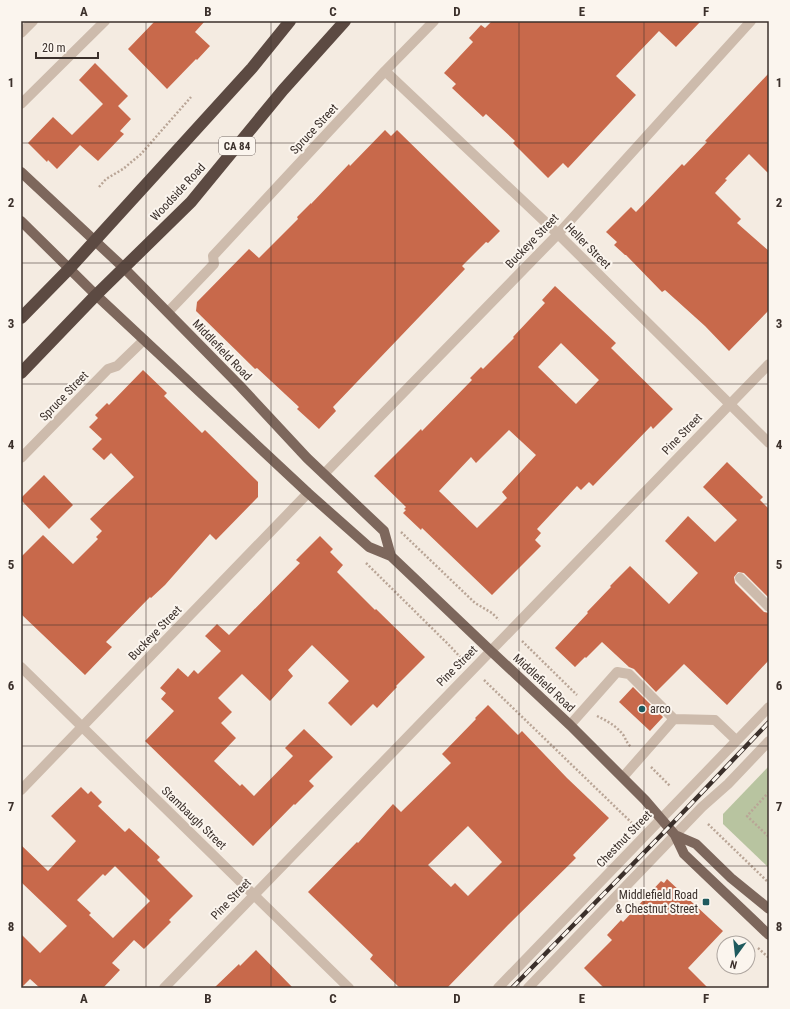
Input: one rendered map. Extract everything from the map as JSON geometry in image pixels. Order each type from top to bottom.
[{"type":"highway","points":[[21,318],[69,269],[252,68],[290,21]]},
{"type":"highway","name":"Woodside Road","points":[[21,373],[96,295],[191,202],[283,90],[345,21]]},
{"type":"main road","name":"Middlefield Road","points":[[21,172],[124,268],[240,386],[307,458],[384,531],[392,556]]},
{"type":"main road","name":"Middlefield Road","points":[[21,221],[96,295],[308,493],[369,548],[392,556],[490,651],[570,725],[623,777],[661,819],[675,835],[684,854],[769,935]]},
{"type":"main road","name":"Middlefield Road","points":[[675,835],[696,844],[731,878],[769,909]]},
{"type":"street","points":[[21,33],[33,21]]},
{"type":"street","points":[[21,104],[105,21]]},
{"type":"street","name":"Spruce Street","points":[[168,312],[214,264],[213,256],[385,71],[434,21]]},
{"type":"street","name":"Buckeye Street","points":[[324,474],[558,234],[751,21]]},
{"type":"street","name":"Heller Street","points":[[385,71],[558,234],[769,443]]},
{"type":"street","name":"Spruce Street","points":[[21,458],[108,369],[117,366],[144,340]]},
{"type":"street","name":"Pine Street","points":[[164,988],[769,364]]},
{"type":"street","name":"Buckeye Street","points":[[21,790],[308,493]]},
{"type":"street","points":[[740,578],[769,608]]},
{"type":"street","name":"Stambaugh Street","points":[[21,667],[349,988]]},
{"type":"street","points":[[570,725],[617,672],[629,674],[674,719],[715,720],[736,740]]},
{"type":"street","name":"Chestnut Street","points":[[498,988],[769,707]]},
{"type":"street","points":[[623,777],[674,719]]},
{"type":"street","points":[[528,988],[675,835],[769,742]]},
{"type":"path","points":[[99,187],[106,179],[141,154],[191,97]]},
{"type":"path","points":[[401,532],[475,603],[492,613],[587,706],[598,716],[607,720],[624,735],[627,743],[682,797]]},
{"type":"path","points":[[769,792],[747,816],[769,837]]},
{"type":"path","points":[[697,813],[769,884]]},
{"type":"green space","points":[[769,766],[769,868],[723,824],[723,814]]},
{"type":"building","points":[[155,21],[205,21],[195,32],[210,46],[167,89],[128,49]]},
{"type":"building","points":[[492,21],[701,21],[676,47],[659,31],[616,76],[636,95],[568,168],[563,163],[548,178],[513,143],[515,141],[486,114],[483,117],[452,88],[456,84],[444,73],[473,42],[469,38],[481,25],[485,28]]},
{"type":"building","points":[[95,63],[128,96],[118,106],[131,119],[120,131],[124,134],[98,161],[80,145],[57,169],[48,160],[47,162],[28,143],[53,117],[72,135],[103,104],[79,80]]},
{"type":"building","points":[[769,73],[769,174],[749,154],[725,179],[727,180],[715,193],[741,219],[737,223],[769,251],[769,310],[729,351],[705,326],[665,290],[662,292],[626,255],[614,245],[617,242],[606,232],[631,207],[636,212],[682,164],[684,166],[707,142],[705,141]]},
{"type":"building","points":[[385,130],[391,136],[397,130],[500,231],[488,243],[486,242],[462,266],[465,269],[333,407],[336,411],[319,429],[297,409],[299,407],[257,368],[255,369],[196,311],[197,302],[249,249],[259,258],[349,164],[350,166]]},
{"type":"building","points":[[555,286],[616,343],[611,348],[673,409],[653,429],[651,426],[593,486],[589,482],[581,490],[577,486],[537,529],[541,533],[535,540],[541,546],[492,595],[422,528],[421,530],[403,513],[406,510],[404,509],[406,507],[374,476],[421,429],[422,431],[472,380],[470,378],[481,367],[483,369],[514,338],[513,337],[545,303],[542,300]],"holes":[[[561,343],[599,380],[576,404],[538,367]],[[509,430],[536,455],[502,492],[507,498],[477,528],[439,491],[471,457],[476,463]]]},
{"type":"building","points":[[143,370],[167,393],[164,396],[202,433],[205,430],[258,482],[258,497],[216,540],[210,534],[165,585],[151,598],[150,597],[106,642],[112,647],[85,675],[21,614],[21,557],[43,535],[73,564],[98,539],[96,537],[102,531],[90,519],[134,477],[111,453],[104,460],[92,449],[102,439],[89,427],[98,418],[95,415],[107,403],[109,405]]},
{"type":"building","points":[[727,462],[763,497],[760,500],[769,509],[769,598],[744,573],[738,572],[734,577],[735,583],[764,612],[769,613],[769,660],[727,705],[684,664],[656,692],[634,669],[629,667],[602,642],[575,667],[555,648],[588,613],[587,612],[611,587],[610,586],[630,566],[669,604],[698,573],[665,541],[688,516],[715,542],[737,520],[703,487]]},
{"type":"building","points":[[44,475],[73,505],[49,529],[21,500],[21,498]]},
{"type":"building","points":[[320,536],[333,549],[330,552],[343,565],[337,572],[425,657],[396,686],[397,687],[377,708],[373,704],[351,726],[328,703],[349,681],[312,645],[288,670],[293,676],[270,701],[242,674],[218,698],[232,712],[221,723],[236,738],[214,761],[240,786],[242,784],[254,796],[293,756],[285,748],[304,729],[333,757],[309,781],[314,786],[253,846],[145,741],[174,711],[161,699],[166,693],[160,688],[178,668],[188,677],[194,670],[198,674],[221,651],[205,636],[217,624],[229,635],[300,563],[296,560]]},
{"type":"building","name":"arco","points":[[633,687],[663,717],[650,731],[619,702]]},
{"type":"building","points":[[488,705],[518,735],[522,731],[567,778],[609,818],[573,855],[576,858],[447,988],[400,988],[370,959],[373,955],[308,892],[357,842],[358,843],[393,804],[401,812],[451,763],[442,754],[476,719],[475,718]],"holes":[[[468,826],[502,862],[468,896],[455,883],[451,887],[428,865]]]},
{"type":"building","points":[[81,787],[88,794],[91,791],[102,802],[98,806],[125,832],[129,828],[160,857],[157,860],[193,896],[169,920],[171,922],[144,949],[134,940],[112,963],[120,970],[103,988],[40,988],[30,979],[21,988],[21,934],[40,953],[67,926],[21,882],[21,845],[48,871],[76,841],[51,816]],"holes":[[[115,866],[150,901],[113,938],[89,915],[91,913],[77,900],[103,874],[105,876]]]},
{"type":"building","points":[[667,879],[723,931],[719,935],[716,935],[716,938],[688,968],[708,988],[604,988],[584,968],[612,940],[607,935],[621,920],[623,922],[661,881],[664,883]]},
{"type":"building","points":[[256,950],[293,988],[214,988],[239,964],[240,966]]},
{"type":"railway","points":[[512,988],[769,722]]},
{"type":"place","name":"arco","points":[[642,709]]},
{"type":"place","name":"Middlefield Road & Chestnut Street","points":[[706,902]]}]
